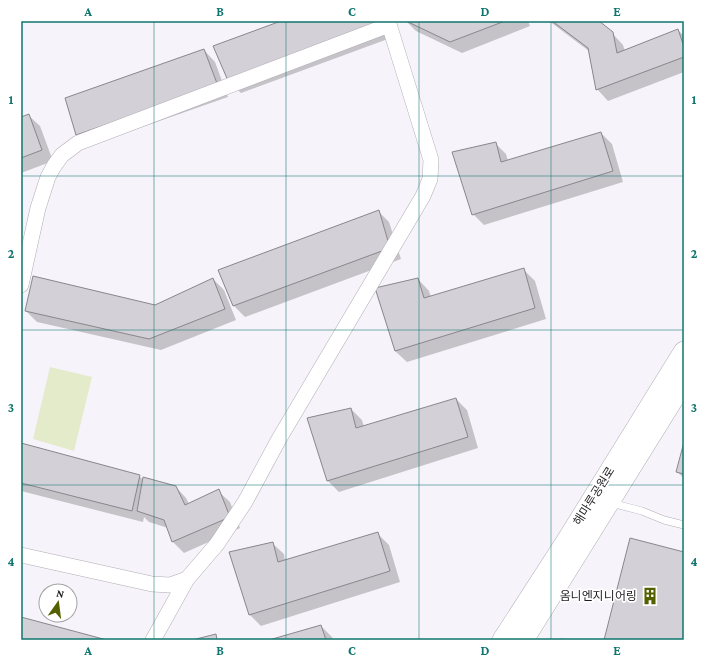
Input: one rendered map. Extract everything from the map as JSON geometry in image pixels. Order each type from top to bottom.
[{"type":"street","points":[[21,285],[38,208],[48,177],[62,155],[78,143],[388,23],[430,160],[430,179],[423,196],[279,439],[245,502],[217,544],[187,579],[153,640]]},
{"type":"street","name":"해마루공원로","points":[[504,640],[684,352]]},
{"type":"street","name":"해마루공원로","points":[[523,640],[684,381]]},
{"type":"street","points":[[21,555],[152,584],[170,584],[187,579]]},
{"type":"lane","points":[[609,502],[684,525]]},
{"type":"green space","points":[[50,367],[92,377],[74,451],[33,439]]},
{"type":"building","points":[[281,21],[385,21],[229,83],[213,46]]},
{"type":"building","points":[[406,21],[505,21],[450,42]]},
{"type":"building","points":[[552,21],[599,21],[613,32],[617,53],[678,29],[684,47],[684,57],[596,90],[588,48]]},
{"type":"building","points":[[204,49],[218,86],[76,135],[65,98]]},
{"type":"building","points":[[29,114],[42,150],[21,158],[21,117]]},
{"type":"building","points":[[601,132],[613,171],[472,215],[452,152],[496,142],[501,162]]},
{"type":"building","points":[[379,210],[390,248],[233,306],[218,270]]},
{"type":"building","points":[[524,268],[535,308],[395,351],[375,288],[418,278],[424,298]]},
{"type":"building","points":[[33,276],[155,305],[213,278],[225,309],[149,339],[25,311]]},
{"type":"building","points":[[456,398],[468,437],[327,481],[307,418],[351,408],[356,428]]},
{"type":"building","points":[[684,442],[684,474],[676,472]]},
{"type":"building","points":[[21,443],[140,475],[132,511],[21,483]]},
{"type":"building","points":[[143,477],[176,486],[185,505],[219,489],[230,517],[172,542],[164,520],[137,511]]},
{"type":"building","points":[[378,532],[390,571],[249,615],[229,552],[273,542],[278,562]]},
{"type":"building","name":"옴니엔지니어링","points":[[630,538],[684,552],[684,640],[604,640]]},
{"type":"building","points":[[21,617],[38,622],[38,623],[43,623],[107,640],[21,640]]},
{"type":"building","points":[[321,625],[326,640],[269,640]]},
{"type":"building","points":[[216,634],[217,640],[192,640]]},
{"type":"place","name":"옴니엔지니어링","points":[[650,596]]}]
